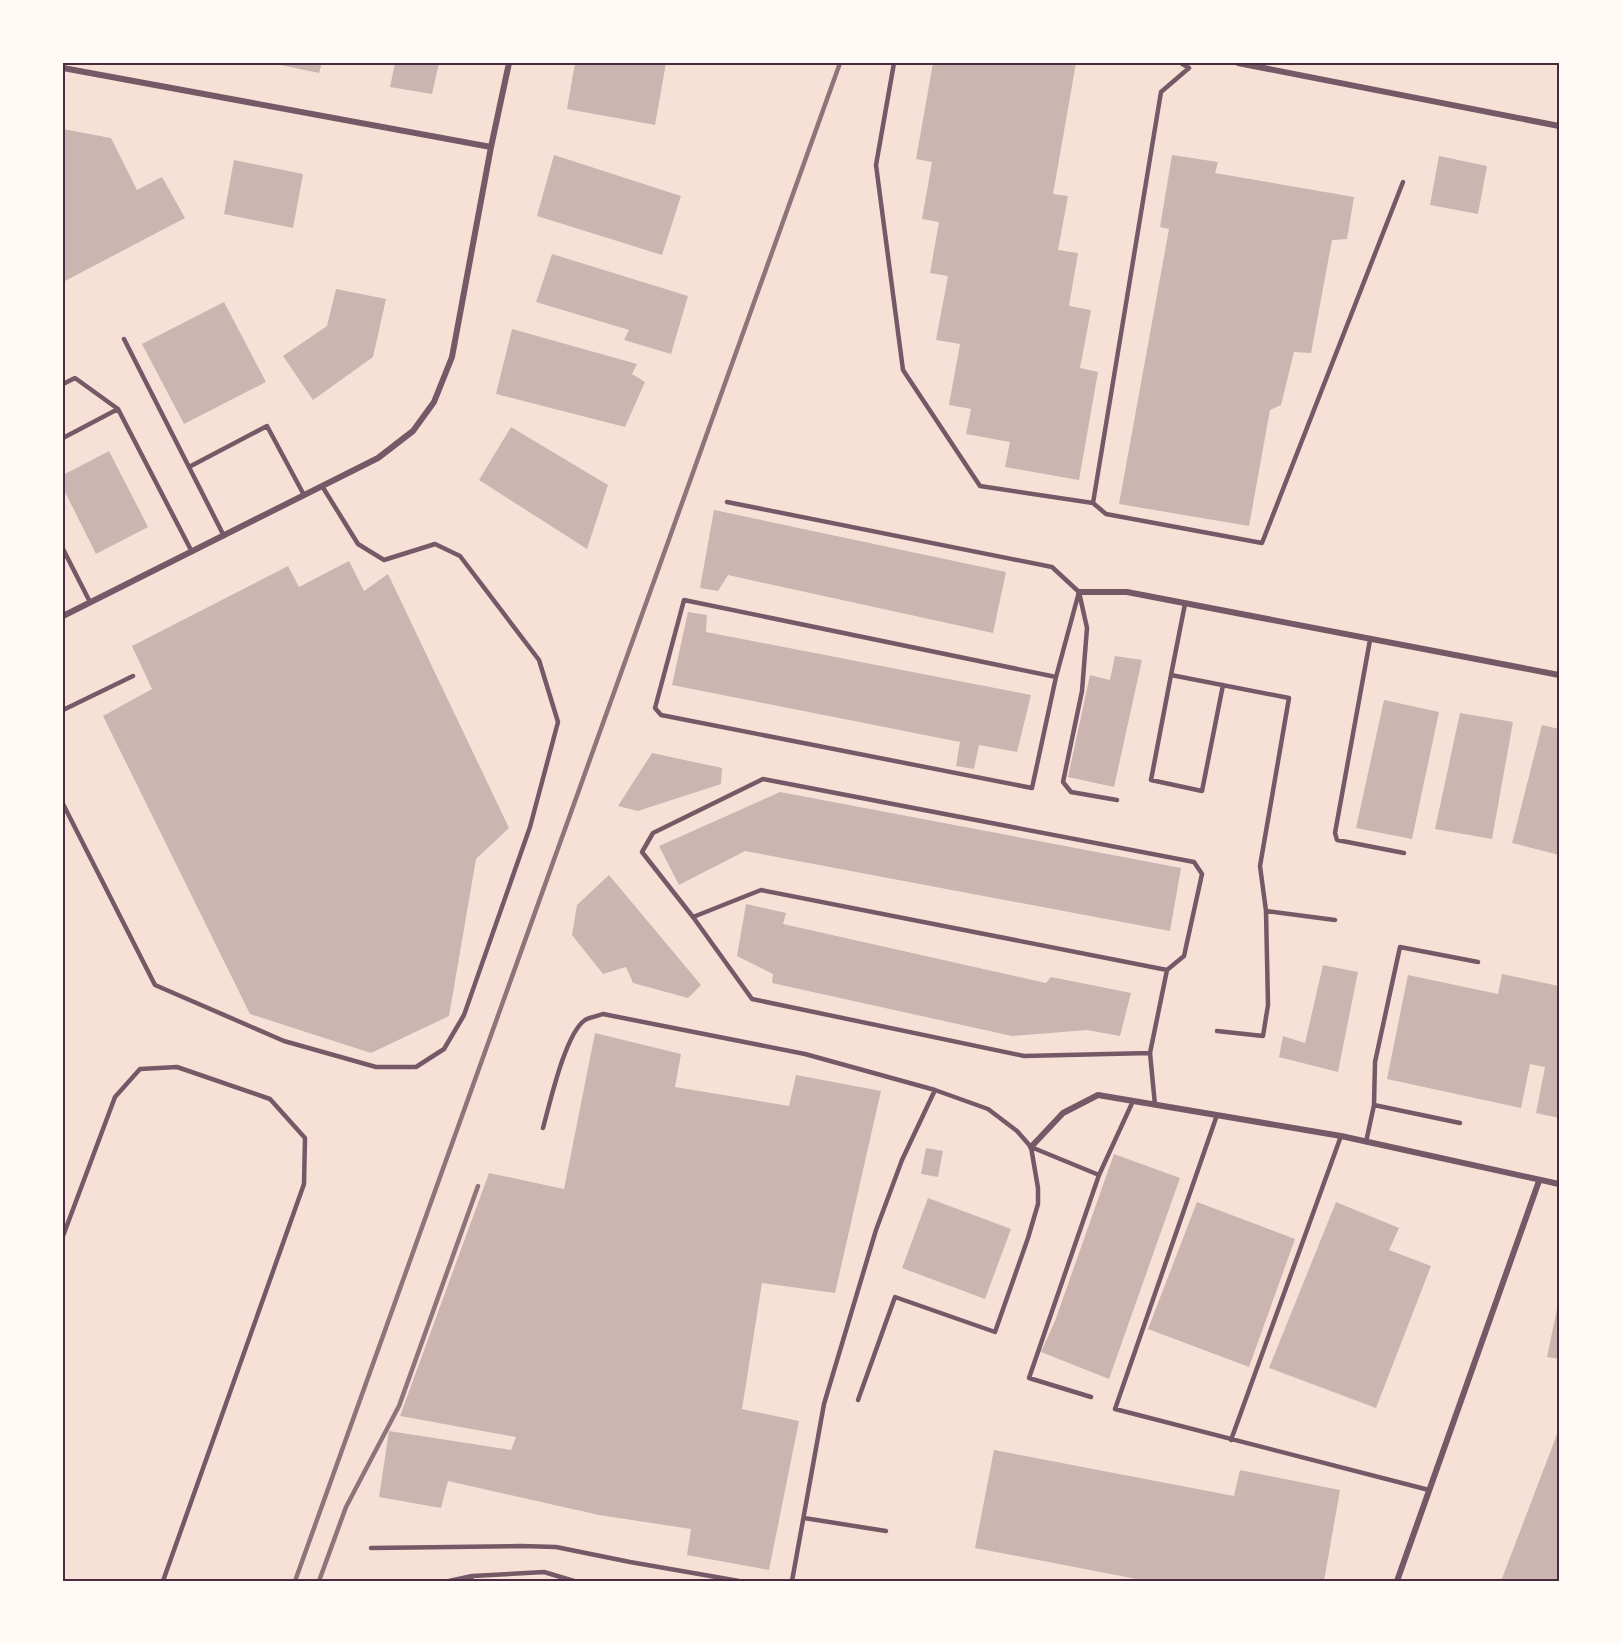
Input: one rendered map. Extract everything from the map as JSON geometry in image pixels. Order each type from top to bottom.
[{"type":"street","points":[[63,616],[378,458],[413,431],[434,402],[452,357],[509,63]]},
{"type":"street","points":[[1237,63],[1559,126]]},
{"type":"street","points":[[63,68],[491,147]]},
{"type":"street","points":[[1079,592],[1127,592],[1559,675]]},
{"type":"street","points":[[1031,1147],[1063,1113],[1098,1095],[1341,1136],[1559,1184]]},
{"type":"street","points":[[1397,1581],[1539,1180]]},
{"type":"lane","points":[[894,63],[876,165],[903,370],[980,486],[1093,503],[1106,514],[1262,543],[1403,182]]},
{"type":"lane","points":[[1093,503],[1161,92],[1188,68],[1181,63]]},
{"type":"lane","points":[[124,339],[224,536]]},
{"type":"lane","points":[[63,384],[75,378],[118,410],[192,552]]},
{"type":"lane","points":[[63,438],[118,410]]},
{"type":"lane","points":[[189,467],[267,426],[304,495]]},
{"type":"lane","points":[[63,804],[155,985],[284,1041],[376,1067],[416,1066],[444,1048],[464,1015],[530,827],[558,722],[539,660],[460,556],[435,544],[384,560],[358,544],[322,486]]},
{"type":"lane","points":[[727,502],[1052,567],[1079,592],[1087,628],[1082,691],[1063,783],[1071,792],[1117,800]]},
{"type":"lane","points":[[63,549],[65,557],[90,602]]},
{"type":"lane","points":[[1056,677],[684,600],[656,708],[661,715],[1032,788],[1056,677],[1079,592]]},
{"type":"lane","points":[[1185,604],[1151,780],[1202,791],[1223,685]]},
{"type":"lane","points":[[1370,640],[1335,833],[1337,840],[1404,853]]},
{"type":"lane","points":[[1171,675],[1289,698],[1260,866],[1266,911],[1268,1005],[1263,1036],[1216,1031]]},
{"type":"lane","points":[[63,710],[133,676]]},
{"type":"lane","points":[[1150,1053],[1024,1056],[752,999],[693,917],[642,852],[653,833],[763,779],[1194,862],[1202,874],[1184,956],[1167,970],[1150,1053],[1155,1105]]},
{"type":"lane","points":[[693,917],[761,890],[1167,970]]},
{"type":"lane","points":[[1266,911],[1335,920]]},
{"type":"lane","points":[[1366,1142],[1374,1105],[1375,1062],[1400,947],[1478,962]]},
{"type":"lane","points":[[543,1128],[557,1078],[574,1032],[586,1020],[603,1014],[805,1054],[935,1090],[988,1109],[1017,1131],[1031,1147],[1099,1175]]},
{"type":"lane","points":[[63,1236],[115,1097],[140,1069],[177,1067],[270,1099],[305,1138],[304,1184],[163,1581]]},
{"type":"lane","points":[[792,1581],[824,1404],[858,1286],[902,1160],[935,1090]]},
{"type":"lane","points":[[1091,1397],[1029,1378],[1099,1175],[1133,1101]]},
{"type":"lane","points":[[1374,1105],[1460,1123]]},
{"type":"lane","points":[[1217,1115],[1115,1409],[1429,1490]]},
{"type":"lane","points":[[1231,1440],[1341,1136]]},
{"type":"lane","points":[[858,1400],[896,1297],[995,1332],[1038,1204],[1038,1188],[1031,1147]]},
{"type":"lane","points":[[804,1518],[886,1531]]},
{"type":"lane","points":[[371,1548],[520,1545],[556,1547],[740,1581]]},
{"type":"lane","points":[[450,1581],[544,1572],[574,1581]]},
{"type":"building","points":[[271,63],[322,63],[319,73]]},
{"type":"building","points":[[395,63],[439,63],[432,94],[390,87]]},
{"type":"building","points":[[575,63],[666,63],[655,125],[567,109]]},
{"type":"building","points":[[933,63],[1076,63],[1053,194],[1068,196],[1058,250],[1078,253],[1069,306],[1091,310],[1080,368],[1098,372],[1079,480],[1005,467],[1010,442],[966,434],[971,409],[949,405],[960,344],[936,340],[948,276],[930,273],[939,222],[922,219],[932,162],[916,159]]},
{"type":"building","points":[[63,129],[111,138],[137,190],[162,177],[185,218],[63,282]]},
{"type":"building","points":[[554,155],[681,196],[662,255],[537,216]]},
{"type":"building","points":[[1172,155],[1218,162],[1215,173],[1354,197],[1347,239],[1332,240],[1311,353],[1294,352],[1281,405],[1270,410],[1249,526],[1119,504],[1169,229],[1160,227]]},
{"type":"building","points":[[1439,156],[1487,166],[1478,214],[1430,205]]},
{"type":"building","points":[[234,160],[303,174],[293,228],[224,214]]},
{"type":"building","points":[[552,254],[688,296],[671,354],[624,340],[629,330],[536,302]]},
{"type":"building","points":[[336,289],[386,299],[373,357],[313,400],[283,356],[327,326]]},
{"type":"building","points":[[224,302],[266,382],[184,424],[142,344]]},
{"type":"building","points":[[512,329],[637,364],[632,374],[645,382],[625,427],[496,394]]},
{"type":"building","points":[[511,427],[608,485],[587,549],[479,480]]},
{"type":"building","points":[[109,451],[148,527],[96,554],[63,488],[63,475]]},
{"type":"building","points":[[714,510],[1006,572],[993,633],[728,575],[718,591],[700,588]]},
{"type":"building","points":[[349,561],[364,591],[388,574],[509,828],[476,859],[449,1016],[371,1053],[250,1014],[103,716],[152,689],[132,646],[288,566],[299,587]]},
{"type":"building","points":[[688,612],[707,615],[706,632],[1031,695],[1017,752],[979,745],[974,769],[956,766],[960,742],[672,685]]},
{"type":"building","points":[[1115,656],[1142,660],[1114,787],[1068,777],[1090,675],[1110,680]]},
{"type":"building","points":[[1384,700],[1439,712],[1412,839],[1356,828]]},
{"type":"building","points":[[1460,713],[1513,722],[1492,839],[1435,829]]},
{"type":"building","points":[[1542,725],[1559,729],[1559,855],[1512,843]]},
{"type":"building","points":[[652,753],[722,768],[721,784],[638,811],[618,806]]},
{"type":"building","points":[[780,792],[1181,868],[1170,931],[745,851],[679,885],[659,846]]},
{"type":"building","points":[[609,875],[701,985],[688,998],[633,983],[626,967],[603,974],[572,935],[577,905]]},
{"type":"building","points":[[746,904],[786,913],[783,924],[1046,983],[1051,977],[1131,993],[1120,1036],[1087,1030],[1012,1036],[772,983],[773,974],[737,956]]},
{"type":"building","points":[[1323,965],[1358,972],[1338,1072],[1279,1057],[1283,1036],[1305,1043]]},
{"type":"building","points":[[1502,974],[1559,986],[1559,1118],[1536,1113],[1545,1067],[1530,1064],[1521,1108],[1387,1079],[1408,975],[1498,994]]},
{"type":"building","points":[[595,1033],[681,1054],[675,1087],[789,1106],[796,1075],[881,1091],[835,1293],[762,1283],[742,1409],[799,1421],[769,1570],[687,1555],[691,1529],[599,1515],[448,1481],[441,1508],[379,1497],[389,1431],[511,1450],[516,1437],[400,1416],[489,1173],[564,1189]]},
{"type":"building","points":[[926,1148],[943,1151],[938,1177],[921,1174]]},
{"type":"building","points":[[1114,1154],[1180,1178],[1109,1379],[1041,1352],[1055,1321]]},
{"type":"building","points":[[928,1198],[1011,1229],[985,1299],[902,1268]]},
{"type":"building","points":[[1197,1202],[1295,1239],[1249,1367],[1148,1329]]},
{"type":"building","points":[[1336,1202],[1399,1228],[1389,1250],[1431,1266],[1376,1408],[1269,1368]]},
{"type":"building","points":[[1559,1304],[1559,1359],[1547,1357]]},
{"type":"building","points":[[1559,1429],[1559,1581],[1501,1581]]},
{"type":"building","points":[[994,1450],[1234,1496],[1240,1470],[1340,1490],[1324,1581],[1147,1581],[975,1548]]},
{"type":"railway","points":[[295,1581],[840,63]]},
{"type":"railway","points":[[319,1581],[346,1507],[399,1406],[478,1186]]}]
